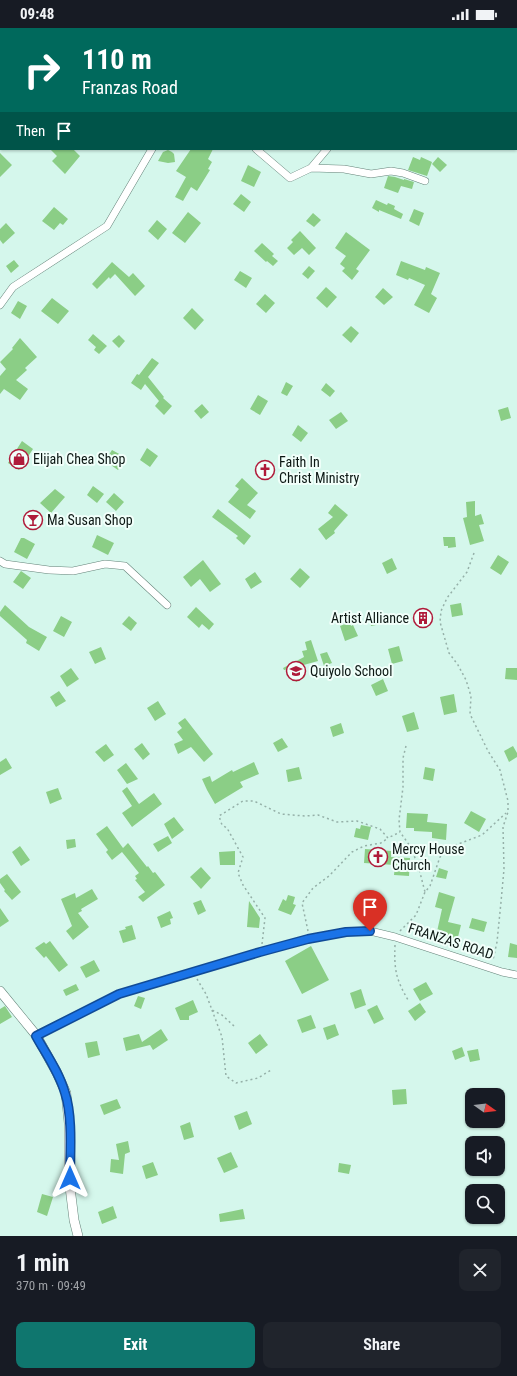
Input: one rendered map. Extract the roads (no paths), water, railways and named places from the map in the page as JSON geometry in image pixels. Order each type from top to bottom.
[{"type":"street","points":[[0,305],[14,287],[107,226],[151,150]]},
{"type":"street","points":[[257,150],[290,178],[311,168],[326,150]]},
{"type":"street","points":[[311,168],[344,169],[371,174],[391,171],[403,173],[425,181]]},
{"type":"street","points":[[0,561],[5,564],[49,570],[73,571],[105,564],[125,566],[168,605]]},
{"type":"street","name":"FRANZAS ROAD","points":[[36,1036],[119,994],[260,952],[308,939],[346,932],[370,931],[395,937],[502,972],[517,975]]},
{"type":"street","points":[[0,992],[36,1036],[57,1073],[66,1093],[70,1123],[70,1178],[74,1220],[78,1236]]},
{"type":"place","name":"Elijah Chea Shop","points":[[19,459]]},
{"type":"place","name":"Faith In Christ Ministry","points":[[265,470]]},
{"type":"place","name":"Ma Susan Shop","points":[[33,520]]},
{"type":"place","name":"Artist Alliance","points":[[423,618]]},
{"type":"place","name":"Quiyolo School","points":[[296,671]]},
{"type":"place","name":"Mercy House Church","points":[[378,857]]}]
